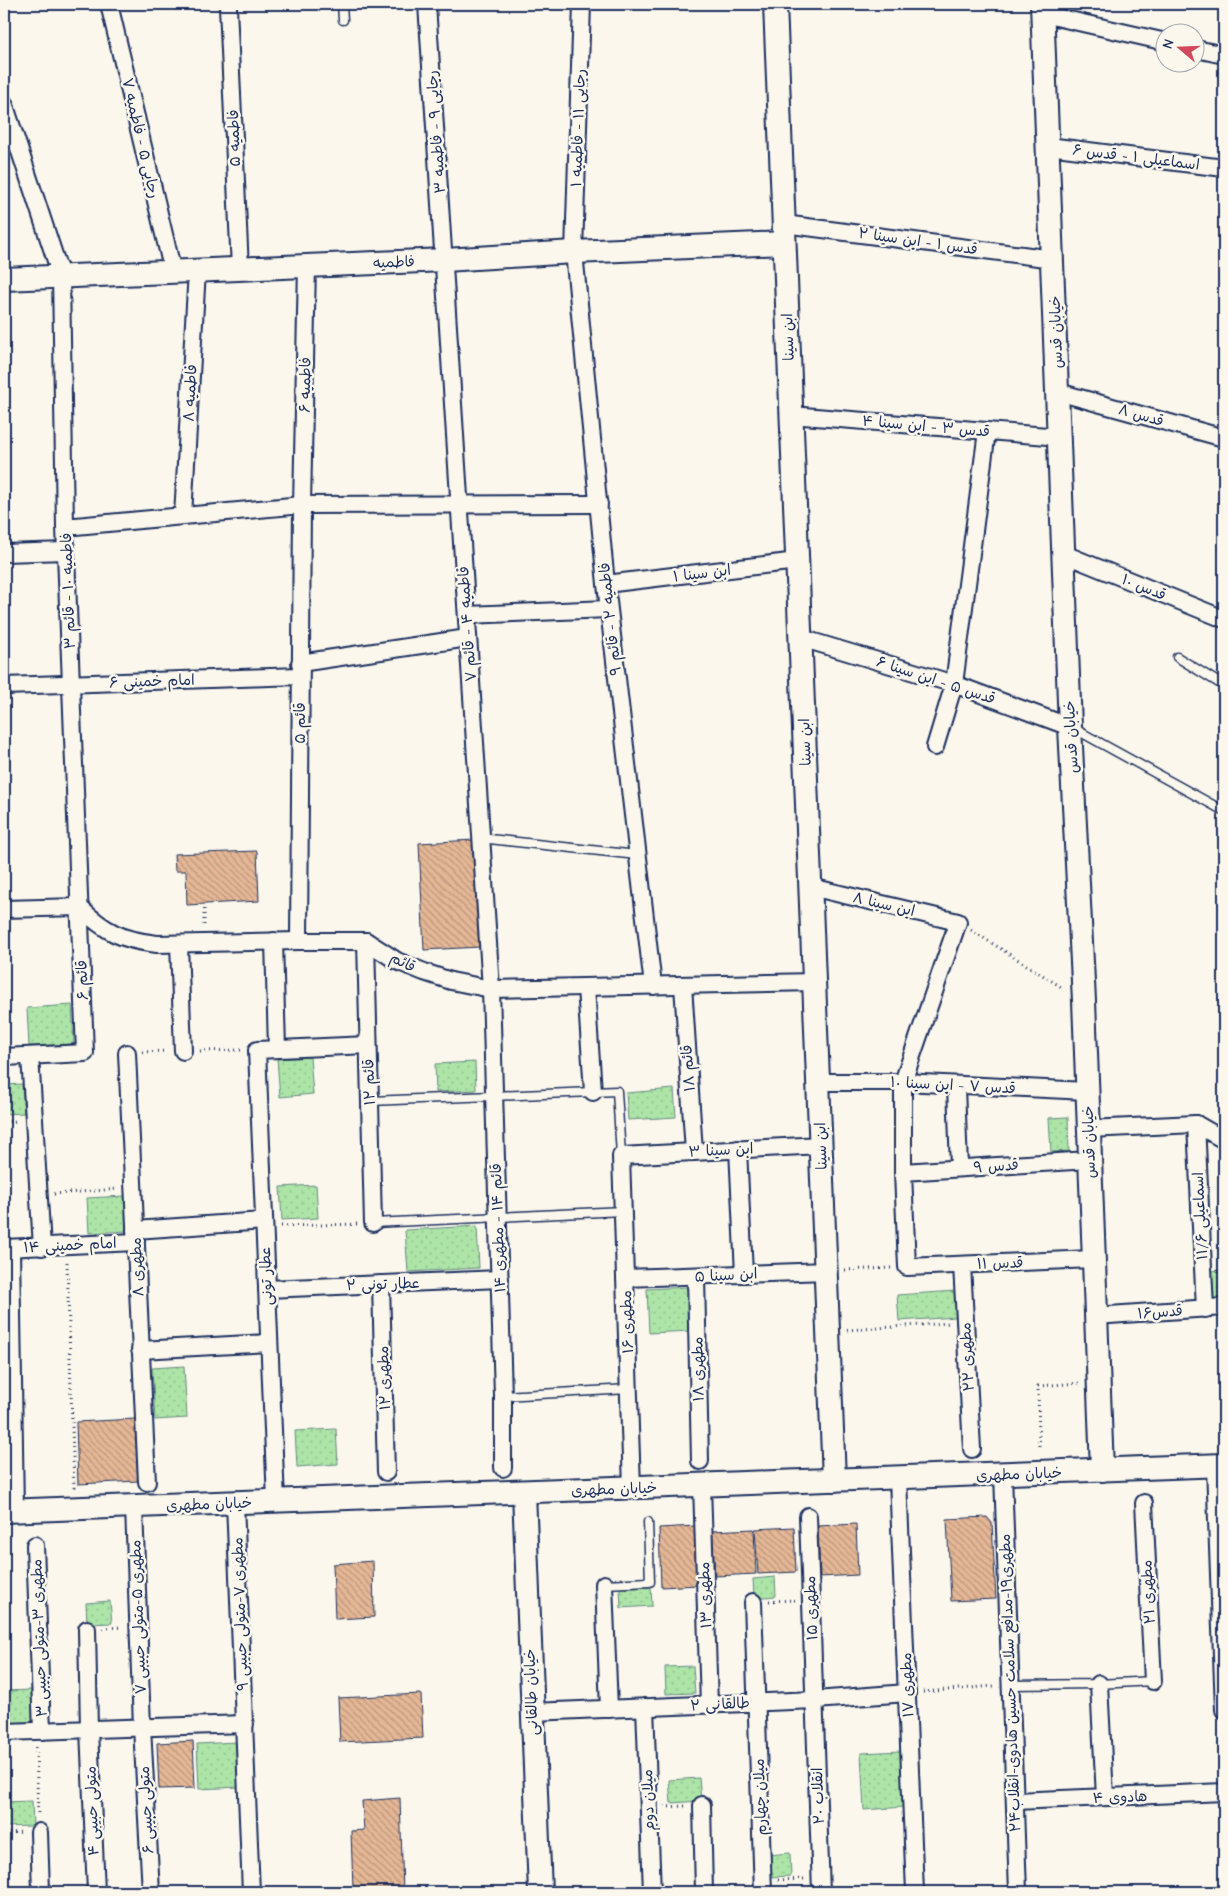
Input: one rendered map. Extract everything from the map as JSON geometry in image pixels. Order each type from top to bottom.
[{"type":"street","name":"رجایی ۵ - فاطمیه ۷","points":[[109,4],[173,272]]},
{"type":"street","name":"رجایی ۹ - فاطمیه ۳","points":[[427,4],[445,260]]},
{"type":"street","name":"رجایی ۱۱ - فاطمیه ۱","points":[[574,252],[582,4]]},
{"type":"street","name":"ابن سینا","points":[[775,4],[834,1480]]},
{"type":"street","name":"فاطمیه ۵","points":[[228,7],[240,268]]},
{"type":"street","points":[[1043,9],[1156,39]]},
{"type":"street","name":"خیابان قدس","points":[[1043,9],[1070,727],[1084,1002],[1102,1470]]},
{"type":"street","points":[[1206,51],[1224,55]]},
{"type":"street","name":"فاطمیه ۱۰ - قائم ۳","points":[[4,102],[61,276],[65,527],[79,907]]},
{"type":"street","name":"اسماعیلی ۱ - قدس ۶","points":[[1048,146],[1224,168]]},
{"type":"street","name":"فاطمیه","points":[[4,279],[445,260],[574,252],[784,233]]},
{"type":"street","name":"قدس ۱ - ابن سینا ۲","points":[[784,233],[1053,260]]},
{"type":"street","name":"فاطمیه ۲ - قائم ۹","points":[[574,252],[608,608],[653,986]]},
{"type":"street","name":"فاطمیه ۴ - قائم ۷","points":[[445,260],[458,504],[491,988]]},
{"type":"street","name":"فاطمیه ۶","points":[[302,505],[307,265]]},
{"type":"street","name":"فاطمیه ۸","points":[[183,516],[197,270]]},
{"type":"street","name":"قدس ۸","points":[[1058,392],[1224,438]]},
{"type":"street","name":"قدس ۳ - ابن سینا ۴","points":[[791,415],[1060,436]]},
{"type":"street","points":[[935,747],[954,684],[987,431]]},
{"type":"street","points":[[65,527],[302,505],[599,504]]},
{"type":"street","name":"قائم ۵","points":[[299,941],[302,505]]},
{"type":"street","points":[[4,553],[66,551]]},
{"type":"street","name":"قدس ۱۰","points":[[1064,554],[1224,619]]},
{"type":"street","name":"ابن سینا ۱","points":[[606,584],[797,561]]},
{"type":"street","points":[[467,615],[608,608]]},
{"type":"street","name":"امام خمینی ۶","points":[[4,686],[71,684],[300,670],[468,638]]},
{"type":"street","name":"قدس ۵ - ابن سینا ۶","points":[[801,638],[954,684],[1070,727]]},
{"type":"street","name":"ابن سینا ۸","points":[[811,887],[958,922]]},
{"type":"street","points":[[4,908],[79,907],[96,923],[114,934],[137,942],[157,944],[366,941]]},
{"type":"street","name":"قائم ۶","points":[[30,1056],[86,1053],[79,907]]},
{"type":"street","points":[[907,1267],[903,1172],[903,1082],[958,922]]},
{"type":"street","points":[[274,941],[277,1049],[368,1045]]},
{"type":"street","name":"قائم","points":[[366,941],[397,961],[424,972],[451,982],[491,988],[815,982]]},
{"type":"street","name":"قائم ۱۲","points":[[366,941],[373,1223]]},
{"type":"street","points":[[179,944],[183,1051]]},
{"type":"street","name":"قائم ۱۸","points":[[683,985],[694,1152]]},
{"type":"street","points":[[586,987],[593,1092]]},
{"type":"street","name":"قائم ۱۴ - مطهری ۱۴","points":[[491,988],[503,1396],[503,1468]]},
{"type":"street","name":"عطار تونی","points":[[276,1502],[257,1050],[277,1049]]},
{"type":"street","name":"مطهری ۸","points":[[127,1052],[147,1482]]},
{"type":"street","points":[[4,1057],[30,1056],[42,1247]]},
{"type":"street","name":"قدس ۷ - ابن سینا ۱۰","points":[[819,1082],[903,1082],[1087,1091]]},
{"type":"street","points":[[956,1086],[959,1168]]},
{"type":"street","points":[[1088,1129],[1196,1124],[1224,1140]]},
{"type":"street","name":"اسماعیلی ۱۱/۶","points":[[1196,1124],[1205,1309]]},
{"type":"street","name":"ابن سینا ۳","points":[[621,1156],[821,1145]]},
{"type":"street","points":[[738,1149],[744,1274]]},
{"type":"street","name":"مطهری ۱۶","points":[[621,1156],[632,1488]]},
{"type":"street","name":"قدس ۹","points":[[903,1172],[1089,1160]]},
{"type":"street","name":"امام خمینی ۱۴","points":[[7,1248],[66,1246],[135,1236],[264,1224]]},
{"type":"street","points":[[7,1248],[10,1511]]},
{"type":"street","name":"قدس ۱۱","points":[[907,1267],[1094,1259]]},
{"type":"street","name":"مطهری ۲۲","points":[[962,1265],[972,1449]]},
{"type":"street","name":"ابن سینا ۵","points":[[625,1278],[826,1271]]},
{"type":"street","name":"مطهری ۱۸","points":[[696,1277],[700,1460]]},
{"type":"street","name":"عطار تونی ۲","points":[[267,1289],[500,1279]]},
{"type":"street","name":"مطهری ۱۲","points":[[381,1284],[386,1472]]},
{"type":"street","name":"قدس۱۶","points":[[1095,1316],[1224,1307]]},
{"type":"street","points":[[140,1350],[269,1343]]},
{"type":"street","points":[[1220,1466],[1224,1710]]},
{"type":"street","name":"خیابان مطهری","points":[[10,1511],[1220,1466]]},
{"type":"street","name":"مطهری۱۹-مدافع سلامت حسین هادوی-انقلاب۲۴","points":[[1003,1474],[1018,1892]]},
{"type":"street","name":"مطهری ۱۷","points":[[898,1478],[915,1892]]},
{"type":"street","name":"مطهری ۱۳","points":[[702,1485],[709,1705]]},
{"type":"street","name":"خیابان طالقانی","points":[[524,1492],[540,1892]]},
{"type":"street","name":"مطهری ۷-متولی حبیبی ۹","points":[[235,1503],[251,1892]]},
{"type":"street","name":"مطهری ۲۱","points":[[1144,1503],[1153,1680]]},
{"type":"street","name":"مطهری ۵-متولی حبیبی ۷","points":[[134,1507],[142,1727]]},
{"type":"street","name":"مطهری ۱۵","points":[[808,1516],[815,1700]]},
{"type":"street","name":"مطهری ۳-متولی حبیبی ۳","points":[[35,1546],[39,1731]]},
{"type":"street","points":[[604,1584],[609,1709]]},
{"type":"street","name":"میلان چهارم","points":[[753,1602],[763,1886]]},
{"type":"street","name":"متولی حبیبی ۴","points":[[87,1629],[96,1892]]},
{"type":"street","points":[[1099,1684],[1105,1797]]},
{"type":"street","name":"طالقانی ۲","points":[[532,1712],[815,1700],[907,1693]]},
{"type":"street","name":"انقلاب ۲۰","points":[[815,1700],[821,1885]]},
{"type":"street","name":"میلان دوم","points":[[645,1707],[652,1892]]},
{"type":"street","points":[[4,1732],[245,1724]]},
{"type":"street","name":"متولی حبیبی ۶","points":[[142,1727],[151,1892]]},
{"type":"street","name":"هادوی ۴","points":[[1015,1801],[1224,1792]]},
{"type":"street","points":[[702,1805],[704,1892]]},
{"type":"street","points":[[38,1832],[41,1892]]},
{"type":"lane","points":[[342,4],[343,20]]},
{"type":"lane","points":[[1177,657],[1224,686]]},
{"type":"lane","points":[[1070,727],[1224,811]]},
{"type":"lane","points":[[480,838],[637,855]]},
{"type":"lane","points":[[370,1101],[617,1091],[621,1156]]},
{"type":"lane","points":[[373,1223],[623,1211]]},
{"type":"lane","points":[[503,1396],[629,1389]]},
{"type":"lane","points":[[604,1584],[650,1582],[648,1522]]},
{"type":"lane","points":[[1010,1685],[1099,1684],[1153,1680]]},
{"type":"path","points":[[958,922],[1084,1002]]},
{"type":"path","points":[[39,1195],[133,1188]]},
{"type":"path","points":[[264,1224],[373,1223]]},
{"type":"path","points":[[66,1246],[75,1509]]},
{"type":"path","points":[[826,1271],[907,1267]]},
{"type":"path","points":[[829,1331],[966,1322]]},
{"type":"path","points":[[1039,1446],[1038,1386],[1098,1381]]},
{"type":"path","points":[[753,1602],[811,1600]]},
{"type":"path","points":[[87,1629],[138,1626]]},
{"type":"path","points":[[907,1693],[1010,1685]]},
{"type":"path","points":[[38,1832],[39,1731]]},
{"type":"path","points":[[649,1808],[702,1805]]},
{"type":"path","points":[[763,1886],[821,1885]]},
{"type":"green space","points":[[72,1005],[74,1044],[29,1046],[27,1008]]},
{"type":"green space","points":[[310,1057],[313,1094],[280,1097],[277,1059]]},
{"type":"green space","points":[[475,1062],[476,1090],[436,1092],[435,1064]]},
{"type":"green space","points":[[22,1084],[24,1113],[4,1114],[4,1085]]},
{"type":"green space","points":[[674,1089],[676,1117],[628,1120],[626,1093]]},
{"type":"green space","points":[[1068,1117],[1069,1151],[1051,1152],[1049,1118]]},
{"type":"green space","points":[[316,1185],[318,1218],[282,1220],[280,1187]]},
{"type":"green space","points":[[125,1196],[127,1231],[89,1233],[87,1198]]},
{"type":"green space","points":[[477,1226],[479,1268],[408,1272],[405,1230]]},
{"type":"green space","points":[[1224,1270],[1224,1299],[1211,1300],[1209,1271]]},
{"type":"green space","points":[[690,1287],[691,1331],[649,1333],[647,1289]]},
{"type":"green space","points":[[955,1291],[956,1317],[899,1321],[897,1295]]},
{"type":"green space","points":[[184,1366],[187,1418],[155,1420],[152,1368]]},
{"type":"green space","points":[[336,1429],[338,1464],[297,1467],[295,1431]]},
{"type":"green space","points":[[775,1577],[776,1596],[754,1598],[753,1579]]},
{"type":"green space","points":[[651,1587],[652,1606],[621,1608],[620,1589]]},
{"type":"green space","points":[[110,1601],[112,1623],[87,1624],[86,1603]]},
{"type":"green space","points":[[693,1666],[695,1693],[666,1694],[665,1667]]},
{"type":"green space","points":[[31,1690],[33,1724],[4,1726],[4,1691]]},
{"type":"green space","points":[[237,1742],[240,1787],[199,1789],[197,1744]]},
{"type":"green space","points":[[901,1751],[904,1807],[864,1810],[861,1753]]},
{"type":"green space","points":[[699,1778],[701,1801],[671,1803],[669,1780]]},
{"type":"green space","points":[[32,1801],[33,1826],[4,1827],[4,1802]]},
{"type":"green space","points":[[790,1853],[791,1876],[770,1877],[768,1855]]},
{"type":"building","points":[[474,840],[480,947],[424,950],[419,843]]},
{"type":"building","points":[[257,851],[259,901],[187,905],[186,871],[175,871],[174,854]]},
{"type":"building","points":[[135,1419],[138,1481],[78,1484],[76,1422]]},
{"type":"building","points":[[987,1517],[992,1523],[996,1599],[951,1601],[947,1519]]},
{"type":"building","points":[[856,1524],[858,1575],[820,1577],[818,1526]]},
{"type":"building","points":[[695,1526],[698,1585],[661,1587],[659,1528]]},
{"type":"building","points":[[794,1527],[796,1572],[758,1574],[755,1529]]},
{"type":"building","points":[[754,1529],[756,1574],[715,1576],[712,1531]]},
{"type":"building","points":[[373,1561],[374,1617],[335,1619],[333,1564]]},
{"type":"building","points":[[421,1694],[423,1738],[340,1742],[338,1698]]},
{"type":"building","points":[[193,1741],[195,1788],[159,1789],[157,1743]]},
{"type":"building","points":[[400,1798],[403,1892],[363,1892],[363,1888],[353,1889],[351,1831],[364,1830],[362,1801]]}]
